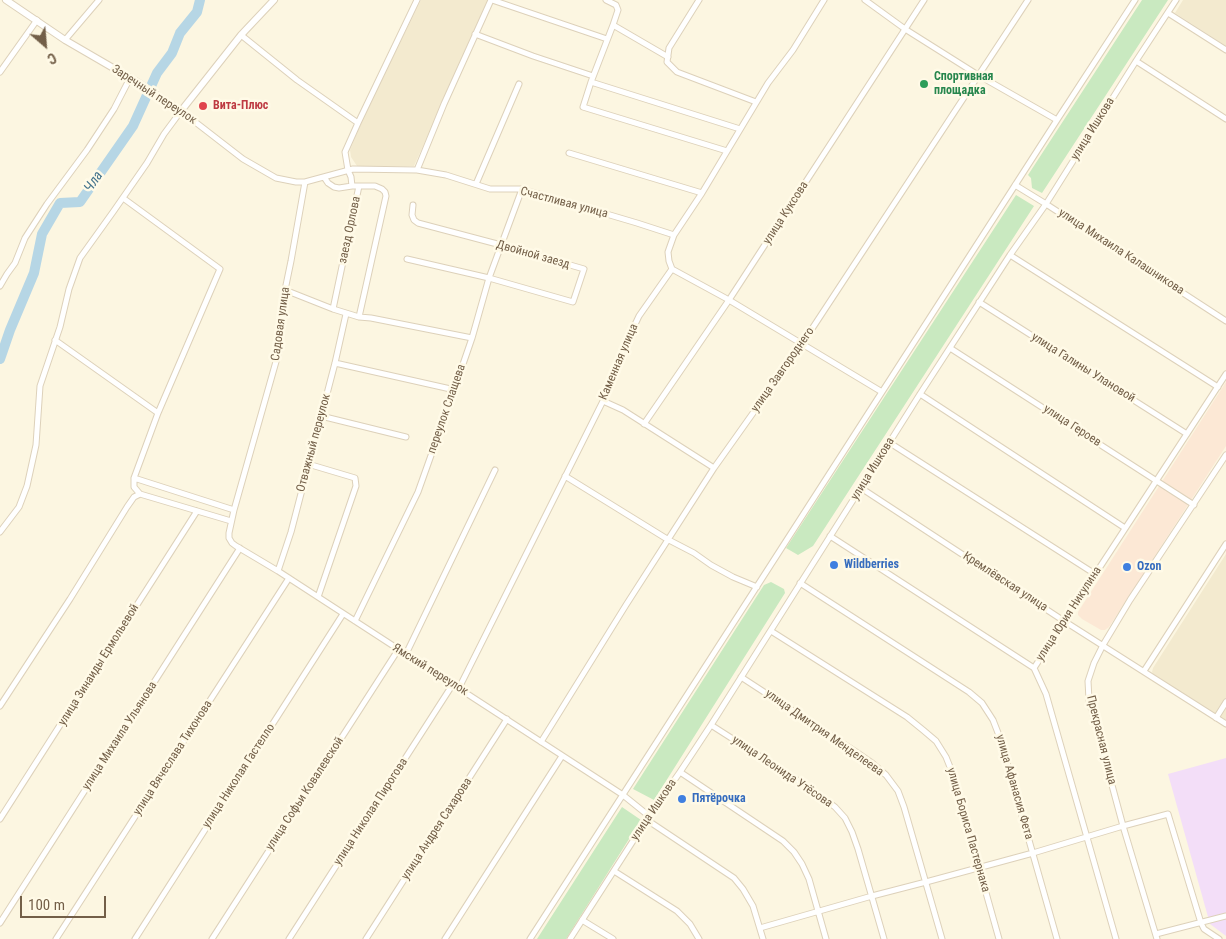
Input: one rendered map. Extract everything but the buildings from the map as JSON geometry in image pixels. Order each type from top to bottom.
[{"type":"street","name":"Заречный переулок","points":[[6,0],[65,40],[157,94],[244,159],[276,178],[305,182]]},
{"type":"street","points":[[65,40],[99,0]]},
{"type":"street","points":[[0,532],[19,507],[27,486],[36,445],[40,386],[80,258],[181,111],[242,35],[274,0]]},
{"type":"street","points":[[352,186],[345,152],[417,0]]},
{"type":"street","points":[[417,170],[444,104],[492,0],[607,39]]},
{"type":"street","points":[[606,0],[616,5],[618,10],[583,107],[727,151]]},
{"type":"street","points":[[699,0],[669,48],[667,62],[677,72],[756,102]]},
{"type":"street","points":[[824,0],[793,50],[768,83],[674,236],[668,252],[669,261],[672,269],[729,300],[882,392]]},
{"type":"street","points":[[865,0],[905,29],[978,75],[1057,120]]},
{"type":"street","name":"улица Куксова","points":[[644,424],[729,300],[924,0]]},
{"type":"street","name":"улица Завгороднего","points":[[541,742],[667,539],[714,468],[802,344],[1028,0]]},
{"type":"street","points":[[530,939],[1135,0]]},
{"type":"street","name":"улица Ишкова","points":[[570,939],[711,725],[979,302],[1046,204],[1176,0]]},
{"type":"street","points":[[1168,13],[1226,50]]},
{"type":"street","points":[[0,72],[37,20]]},
{"type":"street","points":[[613,25],[668,57]]},
{"type":"street","points":[[475,34],[592,79],[740,129]]},
{"type":"street","points":[[242,35],[297,80],[358,123]]},
{"type":"street","points":[[1136,61],[1226,118]]},
{"type":"street","points":[[0,286],[15,263],[25,238],[92,142],[114,108],[130,78]]},
{"type":"street","points":[[476,184],[518,84]]},
{"type":"street","points":[[569,154],[702,193]]},
{"type":"street","name":"Счастливая улица","points":[[305,182],[348,170],[417,170],[446,174],[490,189],[522,189],[674,236]]},
{"type":"street","points":[[324,176],[328,183],[334,187],[359,186]]},
{"type":"street","name":"Садовая улица","points":[[238,547],[229,538],[231,521],[279,351],[285,290],[305,182]]},
{"type":"street","name":"улица Михаила Калашникова","points":[[1015,185],[1226,321]]},
{"type":"street","name":"заезд Орлова","points":[[333,309],[359,186],[375,186],[382,189],[386,196],[358,317]]},
{"type":"street","name":"переулок Слащева","points":[[354,621],[418,492],[455,390],[489,278],[522,189]]},
{"type":"street","points":[[123,198],[220,269],[158,413],[134,478],[134,487],[140,494],[231,521]]},
{"type":"street","name":"Двойной заезд","points":[[407,259],[489,278],[573,302],[584,269],[418,223],[412,215],[413,205]]},
{"type":"street","points":[[1010,255],[1218,387]]},
{"type":"street","name":"Каменная улица","points":[[459,688],[604,400],[620,356],[638,316],[672,269]]},
{"type":"street","points":[[285,290],[346,314],[472,338]]},
{"type":"street","name":"улица Галины Улановой","points":[[979,302],[1187,434]]},
{"type":"street","name":"Отважный переулок","points":[[278,571],[291,532],[346,314]]},
{"type":"street","points":[[55,340],[158,413]]},
{"type":"street","name":"улица Героев","points":[[950,348],[1194,505]]},
{"type":"street","points":[[335,363],[455,390]]},
{"type":"street","name":"улица Юрия Никулина","points":[[1116,939],[1046,694],[1034,668],[1226,374]]},
{"type":"street","points":[[920,394],[1125,528]]},
{"type":"street","points":[[604,400],[714,468]]},
{"type":"street","points":[[321,416],[406,437]]},
{"type":"street","points":[[890,443],[1094,574]]},
{"type":"street","name":"Прекрасная улица","points":[[1156,937],[1123,826],[1089,700],[1088,682],[1102,645],[1226,455]]},
{"type":"street","points":[[308,464],[355,478],[356,486],[318,597]]},
{"type":"street","points":[[406,654],[495,470]]},
{"type":"street","points":[[565,476],[711,565],[757,587]]},
{"type":"street","points":[[134,478],[234,510]]},
{"type":"street","name":"Кремлёвская улица","points":[[861,488],[1226,724]]},
{"type":"street","points":[[0,706],[127,507],[134,497],[140,494]]},
{"type":"street","name":"улица Зинаиды Ермольевой","points":[[0,819],[197,511]]},
{"type":"street","points":[[830,536],[1034,668]]},
{"type":"street","points":[[1144,672],[1226,544]]},
{"type":"street","name":"Ямский переулок","points":[[238,547],[289,578],[623,795],[648,818],[734,878],[753,906],[763,939]]},
{"type":"street","name":"улица Михаила Ульянова","points":[[0,923],[238,547]]},
{"type":"street","name":"улица Вячеслава Тихонова","points":[[56,939],[289,578]]},
{"type":"street","name":"улица Афанасия Фета","points":[[800,583],[969,692],[982,703],[993,720],[1000,738],[1057,939]]},
{"type":"street","name":"улица Николая Гастелло","points":[[136,939],[343,614]]},
{"type":"street","name":"улица Бориса Пастернака","points":[[771,630],[906,717],[936,741],[946,757],[952,772],[1000,939]]},
{"type":"street","name":"улица Софьи Ковалевской","points":[[212,939],[398,650]]},
{"type":"street","name":"улица Дмитрия Менделеева","points":[[741,677],[856,752],[886,775],[898,791],[904,807],[942,939]]},
{"type":"street","name":"улица Николая Пирогова","points":[[289,939],[453,684]]},
{"type":"street","points":[[1216,718],[1226,702]]},
{"type":"street","name":"улица Андрея Сахарова","points":[[366,939],[507,719]]},
{"type":"street","name":"улица Леонида Утёсова","points":[[711,725],[811,789],[835,807],[844,818],[852,832],[884,939]]},
{"type":"street","points":[[445,939],[562,756]]},
{"type":"street","points":[[680,772],[783,841],[794,852],[806,872],[826,939]]},
{"type":"street","points":[[760,928],[1168,814],[1201,923],[1204,928],[1219,939]]},
{"type":"street","points":[[614,871],[676,911],[690,924],[699,939]]},
{"type":"street","points":[[1156,937],[1226,916]]},
{"type":"street","points":[[582,920],[613,939]]},
{"type":"shaded area","points":[[421,0],[489,0],[414,166],[357,166],[351,157],[350,150],[365,114]]},
{"type":"shaded area","points":[[1183,0],[1226,0],[1226,46],[1175,13]]},
{"type":"shaded area","points":[[1226,382],[1226,446],[1109,627],[1101,630],[1082,619],[1078,612]]},
{"type":"shaded area","points":[[1226,554],[1226,720],[1157,678],[1152,672]]},
{"type":"shaded area","points":[[1226,758],[1226,936],[1210,924],[1168,774]]},
{"type":"green space","points":[[1142,0],[1168,0],[1042,193],[1032,188],[1031,178],[1028,175]]},
{"type":"green space","points":[[1016,195],[1034,206],[813,546],[798,555],[786,548]]},
{"type":"green space","points":[[771,582],[784,589],[785,593],[654,800],[633,789],[764,585]]},
{"type":"green space","points":[[622,807],[641,820],[566,939],[537,939]]},
{"type":"waterway","name":"Чла","points":[[0,359],[34,273],[42,234],[60,203],[80,202],[133,126],[157,73],[172,53],[180,33],[197,12],[200,0]]},
{"type":"place","name":"Спортивная площадка","points":[[924,84]]},
{"type":"place","name":"Вита-Плюс","points":[[203,106]]},
{"type":"place","name":"Wildberries","points":[[834,565]]},
{"type":"place","name":"Ozon","points":[[1127,567]]},
{"type":"place","name":"Пятёрочка","points":[[682,799]]}]
